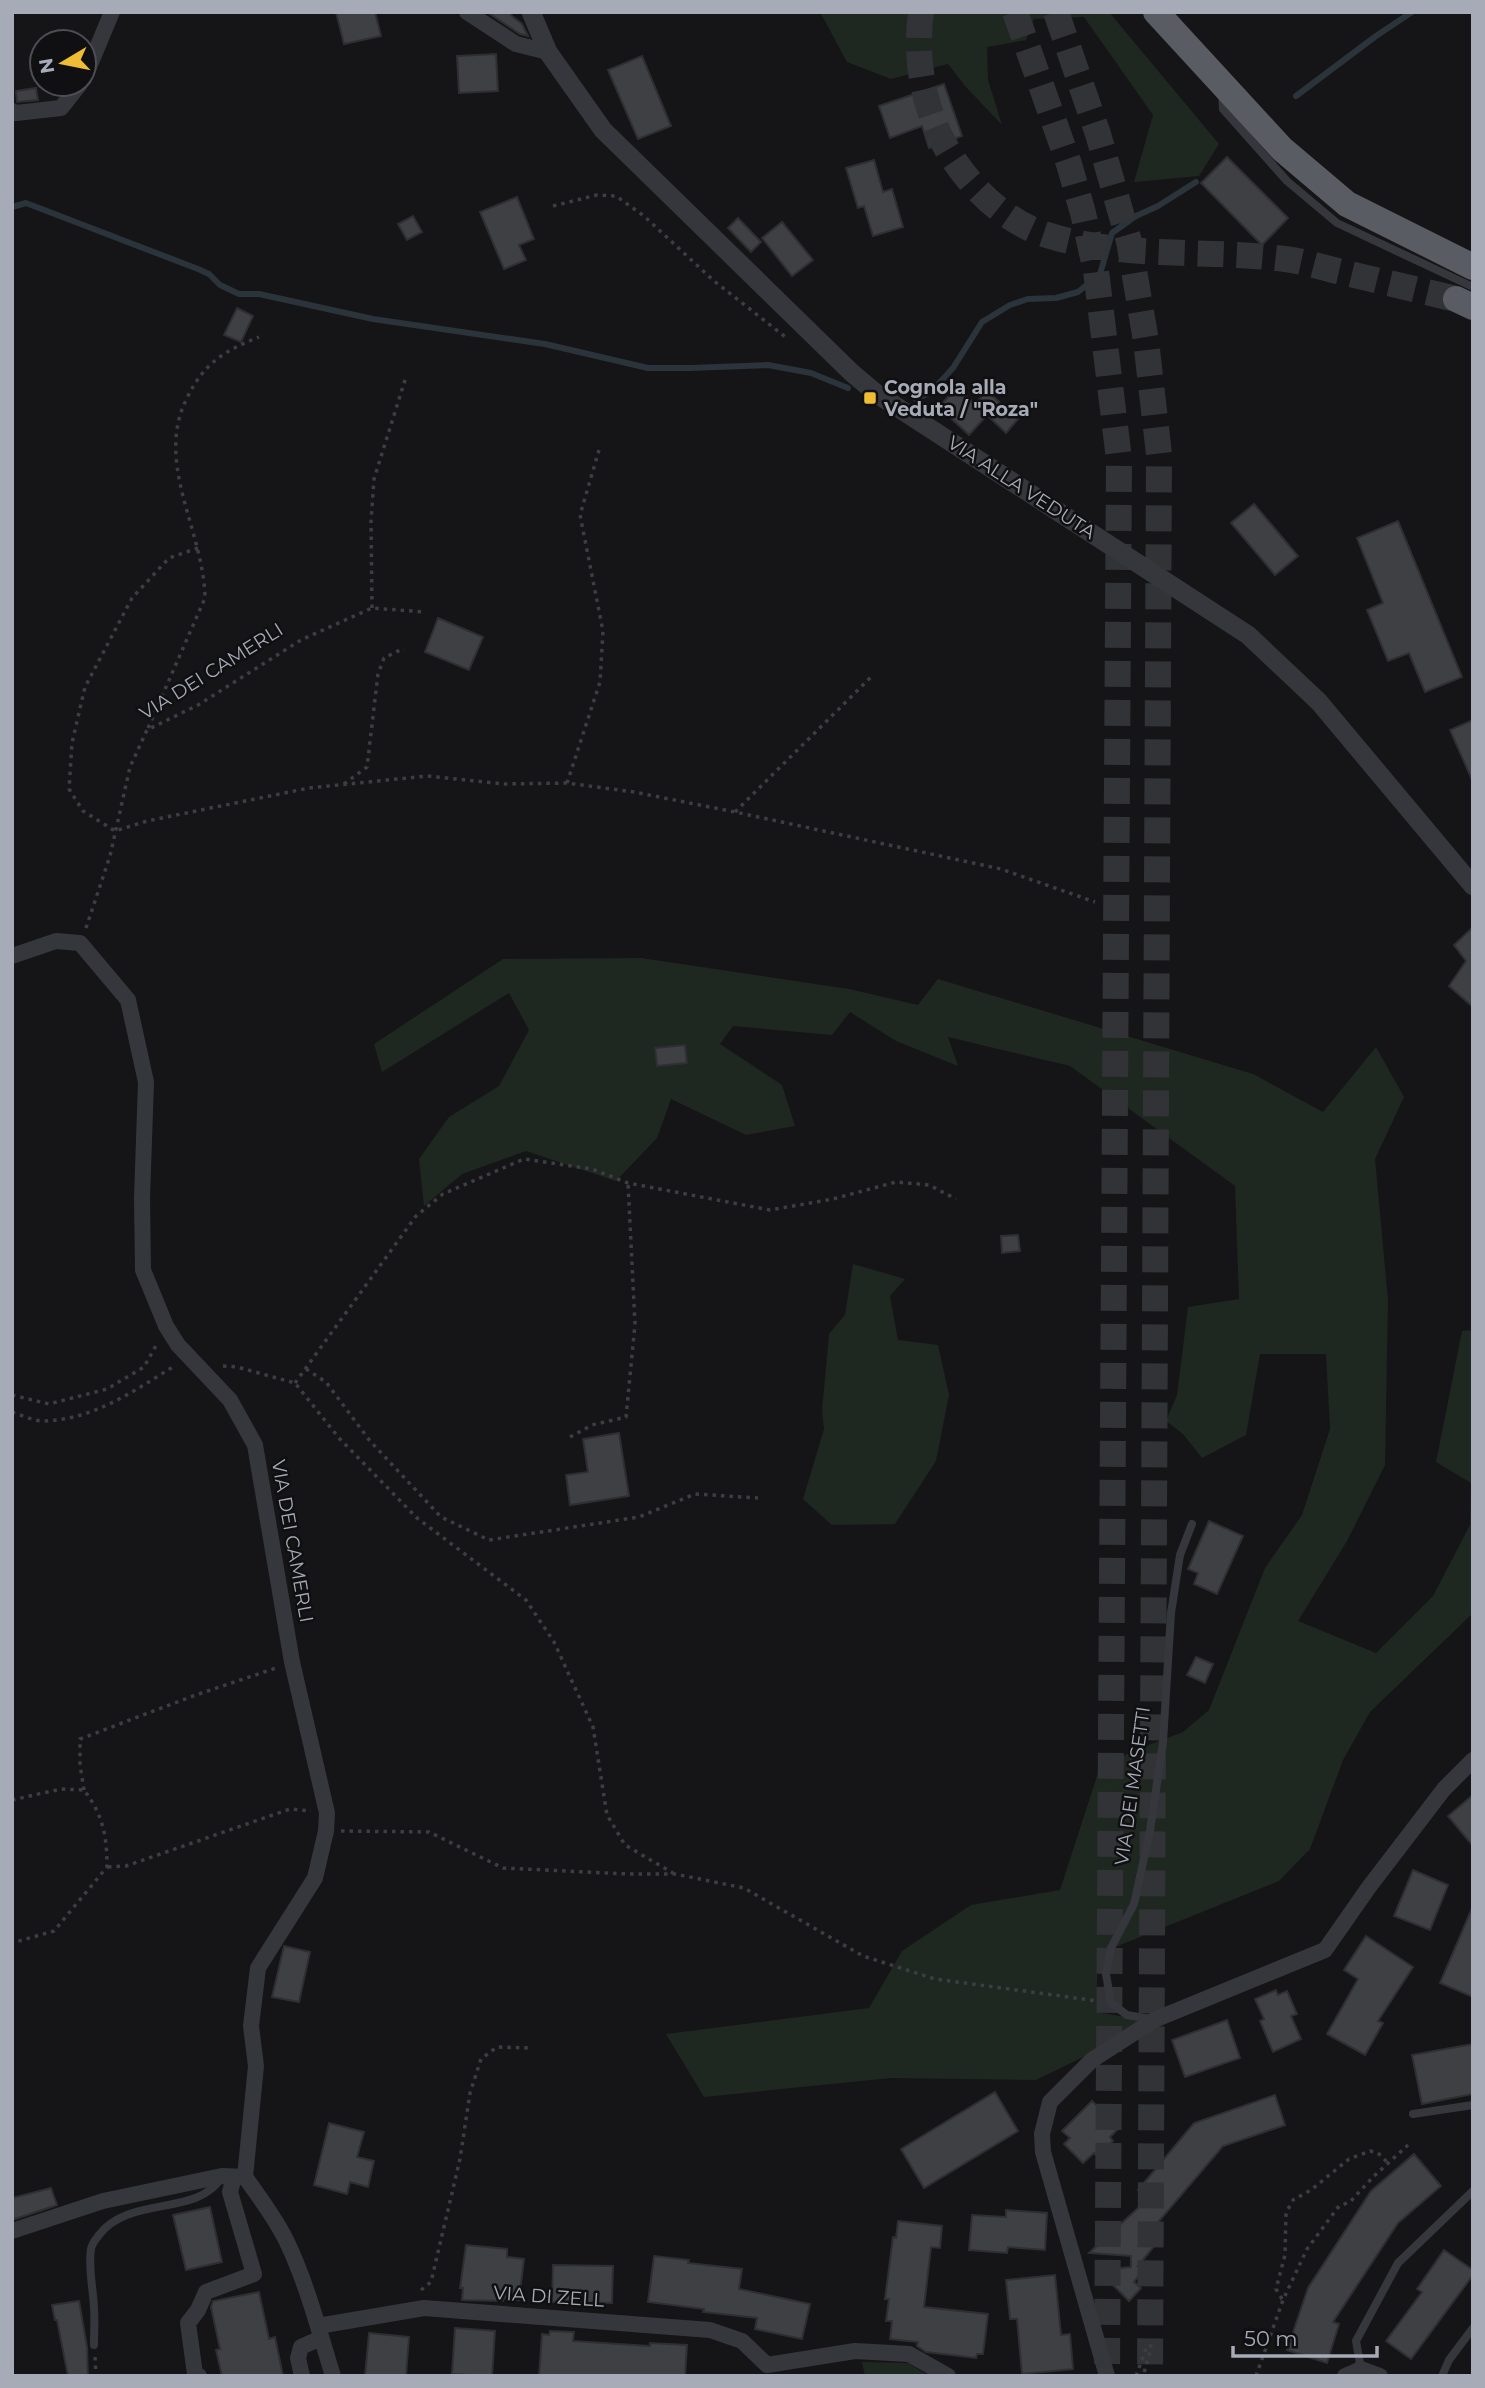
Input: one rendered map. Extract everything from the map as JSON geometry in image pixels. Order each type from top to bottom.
[{"type":"highway","points":[[1156,12],[1282,149],[1348,204],[1473,267]]},
{"type":"street","points":[[98,46],[112,12]]},
{"type":"street","points":[[467,12],[516,44],[548,52]]},
{"type":"street","name":"VIA ALLA VEDUTA","points":[[531,12],[548,52],[603,130],[852,373],[877,394],[1248,635],[1319,702],[1473,886]]},
{"type":"street","points":[[12,111],[16,113],[61,108],[69,98]]},
{"type":"street","points":[[12,956],[56,941],[80,943]]},
{"type":"street","name":"VIA DEI CAMERLI","points":[[80,943],[128,1000],[146,1082],[142,1198],[143,1270],[166,1326],[178,1345],[230,1400],[255,1445],[292,1662],[327,1813],[326,1831],[315,1878],[258,1968],[251,2026],[256,2066],[230,2192],[254,2274],[206,2292],[198,2310],[188,2323],[195,2375],[199,2376]]},
{"type":"street","points":[[1107,2376],[1043,2152],[1041,2133],[1050,2102],[1064,2085],[1092,2060],[1154,2020],[1325,1950],[1369,1886],[1444,1789],[1473,1760]]},
{"type":"street","points":[[12,2231],[103,2201],[234,2177],[264,2202],[286,2241],[320,2332],[333,2376]]},
{"type":"street","name":"VIA DI ZELL","points":[[320,2332],[424,2308],[710,2330],[742,2342],[769,2370]]},
{"type":"street","points":[[302,2376],[298,2358],[300,2347],[320,2332]]},
{"type":"street","points":[[769,2370],[855,2351],[909,2354],[948,2376]]},
{"type":"street","points":[[1345,2376],[1361,2369],[1380,2376]]},
{"type":"lane","points":[[1222,83],[1223,109],[1287,181],[1337,223],[1467,298]]},
{"type":"lane","name":"VIA DEI MASETTI","points":[[1111,2003],[1106,1974],[1111,1948],[1134,1904],[1150,1831],[1163,1742],[1171,1613],[1180,1555],[1192,1524]]},
{"type":"lane","points":[[1111,2003],[1126,2015],[1154,2020]]},
{"type":"lane","points":[[1413,2114],[1473,2105]]},
{"type":"lane","points":[[94,2345],[90,2265],[91,2246],[96,2238],[118,2218],[147,2208],[201,2196],[234,2177]]},
{"type":"lane","points":[[1361,2369],[1356,2341],[1398,2263],[1473,2191]]},
{"type":"lane","points":[[1442,2376],[1449,2360],[1473,2328]]},
{"type":"path","points":[[553,206],[597,195],[616,196],[645,216],[714,281],[793,343]]},
{"type":"path","points":[[147,730],[205,598],[205,575],[181,486],[174,445],[182,407],[196,380],[227,350],[259,337]]},
{"type":"path","points":[[372,608],[371,521],[374,479],[405,376]]},
{"type":"path","points":[[567,783],[600,682],[603,631],[580,515],[598,450]]},
{"type":"path","points":[[198,548],[169,558],[132,598],[85,687],[72,743],[69,789],[83,811],[115,831],[147,821],[309,788],[427,776],[504,784],[567,783],[634,792],[735,811],[1001,869],[1094,902]]},
{"type":"path","name":"VIA DEI CAMERLI","points":[[80,943],[110,856],[130,767],[147,730],[198,705],[301,640],[372,608],[425,612]]},
{"type":"path","points":[[342,785],[367,767],[378,674],[384,658],[404,648]]},
{"type":"path","points":[[735,811],[873,675]]},
{"type":"path","points":[[295,1383],[416,1216],[443,1194],[524,1159],[592,1169],[628,1183],[770,1210],[833,1199],[897,1182],[929,1185],[956,1199]]},
{"type":"path","points":[[570,1437],[592,1425],[626,1417],[635,1324],[628,1183]]},
{"type":"path","points":[[12,1395],[49,1404],[107,1389],[144,1367],[166,1326]]},
{"type":"path","points":[[12,1412],[41,1421],[73,1417],[100,1409],[194,1361],[237,1367],[295,1383],[339,1438],[417,1518],[526,1600],[554,1642],[593,1727],[607,1815],[625,1846],[675,1874]]},
{"type":"path","points":[[306,1369],[326,1382],[370,1441],[442,1517],[489,1540],[639,1517],[695,1494],[758,1498]]},
{"type":"path","points":[[12,1943],[54,1931],[107,1867],[107,1845],[98,1808],[85,1790],[80,1765],[80,1738],[292,1662]]},
{"type":"path","points":[[12,1800],[61,1789],[85,1790]]},
{"type":"path","points":[[107,1867],[126,1866],[290,1809],[327,1813]]},
{"type":"path","points":[[326,1831],[429,1832],[503,1868],[675,1874],[744,1888],[863,1956],[935,1979],[1111,2003]]},
{"type":"path","points":[[405,2311],[415,2295],[431,2282],[460,2160],[470,2093],[481,2059],[497,2047],[531,2048]]},
{"type":"path","points":[[1256,2376],[1283,2300],[1307,2249],[1339,2206],[1350,2202],[1408,2145]]},
{"type":"path","points":[[1283,2300],[1276,2289],[1285,2255],[1286,2213],[1293,2200],[1311,2190],[1349,2159],[1370,2151],[1378,2153],[1388,2163]]},
{"type":"path","points":[[94,2345],[96,2376]]},
{"type":"path","points":[[1136,2376],[1147,2346],[1151,2346],[1143,2376]]},
{"type":"shaded area","points":[[820,12],[1109,12],[1219,144],[1199,176],[1134,182],[1153,115],[1084,17],[1034,19],[1026,40],[987,47],[988,80],[1002,125],[948,64],[891,79],[847,62]]},
{"type":"shaded area","points":[[641,958],[849,989],[918,1005],[938,979],[1253,1074],[1323,1112],[1376,1047],[1404,1097],[1375,1159],[1388,1300],[1385,1465],[1347,1541],[1298,1621],[1376,1653],[1433,1596],[1470,1525],[1471,1483],[1436,1462],[1462,1331],[1473,1330],[1473,1613],[1370,1712],[1343,1760],[1310,1849],[1279,1881],[1098,1954],[1096,2012],[1155,2022],[1036,2080],[891,2078],[704,2097],[666,2034],[869,2008],[902,1951],[971,1905],[1060,1890],[1098,1773],[1130,1752],[1183,1732],[1209,1710],[1265,1568],[1302,1515],[1330,1429],[1326,1354],[1260,1354],[1246,1435],[1202,1458],[1183,1434],[1166,1421],[1177,1395],[1188,1307],[1239,1299],[1235,1186],[1070,1066],[948,1037],[958,1066],[896,1041],[850,1012],[832,1035],[733,1026],[720,1044],[782,1085],[795,1126],[746,1135],[671,1099],[657,1138],[616,1181],[526,1151],[462,1174],[424,1206],[419,1159],[449,1117],[499,1086],[529,1030],[509,993],[382,1072],[374,1044],[503,959]]},
{"type":"shaded area","points":[[853,1264],[905,1279],[890,1296],[898,1340],[938,1345],[949,1395],[936,1461],[895,1524],[832,1525],[803,1499],[824,1429],[822,1411],[829,1334],[845,1315]]},
{"type":"shaded area","points":[[862,2362],[908,2363],[929,2376],[865,2376]]},
{"type":"building","points":[[336,12],[375,12],[381,36],[344,44]]},
{"type":"building","points":[[487,12],[510,12],[522,24],[528,36],[520,34]]},
{"type":"building","points":[[496,54],[498,91],[459,93],[457,56]]},
{"type":"building","points":[[642,56],[671,126],[638,139],[608,70]]},
{"type":"building","points":[[944,84],[962,136],[929,148],[922,126],[890,138],[879,106]]},
{"type":"building","points":[[28,89],[28,98],[38,100],[17,102],[16,91]]},
{"type":"building","points":[[1227,157],[1288,218],[1262,245],[1201,183]]},
{"type":"building","points":[[874,160],[883,192],[892,189],[903,227],[873,236],[864,206],[858,208],[846,168]]},
{"type":"building","points":[[517,197],[534,239],[519,245],[526,260],[504,269],[480,212]]},
{"type":"building","points":[[413,216],[422,232],[407,240],[398,224]]},
{"type":"building","points":[[738,218],[761,242],[751,252],[728,228]]},
{"type":"building","points":[[782,222],[813,260],[792,276],[762,238]]},
{"type":"building","points":[[237,308],[253,316],[241,342],[224,335]]},
{"type":"building","points":[[957,387],[975,404],[987,391],[1018,419],[1006,433],[987,415],[969,435],[939,407]]},
{"type":"building","points":[[1254,504],[1298,556],[1275,575],[1231,523]]},
{"type":"building","points":[[1398,521],[1462,677],[1425,692],[1409,653],[1388,661],[1367,610],[1383,603],[1357,538]]},
{"type":"building","points":[[438,618],[483,637],[469,670],[425,652]]},
{"type":"building","points":[[1473,720],[1473,782],[1450,730]]},
{"type":"building","points":[[1473,927],[1473,1007],[1449,986],[1466,961],[1454,945]]},
{"type":"building","points":[[685,1045],[687,1063],[657,1066],[655,1048]]},
{"type":"building","points":[[1018,1235],[1020,1251],[1002,1253],[1001,1236]]},
{"type":"building","points":[[619,1433],[629,1496],[570,1505],[566,1475],[588,1472],[583,1439]]},
{"type":"building","points":[[1209,1521],[1243,1536],[1217,1594],[1194,1584],[1198,1573],[1188,1569]]},
{"type":"building","points":[[1196,1657],[1213,1664],[1205,1683],[1187,1675]]},
{"type":"building","points":[[1473,1795],[1473,1846],[1448,1816]]},
{"type":"building","points":[[1413,1870],[1448,1885],[1430,1930],[1394,1916]]},
{"type":"building","points":[[1473,1906],[1473,1997],[1440,1983]]},
{"type":"building","points":[[1366,1936],[1413,1967],[1378,2021],[1383,2023],[1365,2055],[1327,2034],[1358,1979],[1344,1970]]},
{"type":"building","points":[[284,1946],[310,1952],[299,2002],[272,1997]]},
{"type":"building","points":[[1276,1990],[1278,1995],[1287,1991],[1297,2014],[1291,2016],[1301,2039],[1273,2052],[1260,2021],[1264,2019],[1255,1999]]},
{"type":"building","points":[[1227,2020],[1240,2058],[1185,2077],[1172,2040]]},
{"type":"building","points":[[1473,2044],[1473,2094],[1422,2104],[1412,2055]]},
{"type":"building","points":[[995,2092],[1018,2131],[924,2188],[901,2149]]},
{"type":"building","points":[[1275,2095],[1285,2125],[1223,2146],[1153,2228],[1163,2235],[1138,2266],[1146,2265],[1134,2282],[1141,2288],[1129,2301],[1098,2270],[1131,2267],[1131,2256],[1089,2253],[1148,2199],[1138,2190],[1194,2123]]},
{"type":"building","points":[[1092,2101],[1119,2128],[1110,2137],[1113,2141],[1097,2156],[1094,2153],[1083,2163],[1064,2144],[1070,2138],[1062,2131]]},
{"type":"building","points":[[329,2123],[364,2132],[357,2157],[374,2161],[368,2187],[350,2182],[347,2194],[314,2185]]},
{"type":"building","points":[[1414,2154],[1441,2186],[1398,2223],[1333,2322],[1339,2324],[1327,2363],[1287,2350],[1308,2288],[1371,2191]]},
{"type":"building","points":[[51,2188],[57,2205],[12,2220],[12,2198]]},
{"type":"building","points":[[210,2207],[222,2262],[186,2270],[173,2215]]},
{"type":"building","points":[[1006,2210],[1047,2213],[1045,2250],[1008,2247],[1007,2253],[969,2250],[972,2215],[1006,2217]]},
{"type":"building","points":[[898,2221],[942,2226],[940,2248],[931,2247],[924,2307],[988,2314],[983,2354],[977,2354],[976,2358],[926,2352],[917,2346],[918,2342],[890,2339],[892,2321],[886,2321],[889,2299],[885,2299],[893,2237],[896,2238]]},
{"type":"building","points":[[466,2245],[507,2249],[507,2257],[524,2259],[519,2300],[462,2300],[463,2288],[460,2288]]},
{"type":"building","points":[[1444,2250],[1473,2270],[1473,2275],[1411,2359],[1386,2341],[1422,2292],[1417,2289]]},
{"type":"building","points":[[654,2256],[742,2269],[739,2289],[810,2304],[802,2339],[755,2329],[757,2318],[648,2302]]},
{"type":"building","points":[[553,2265],[613,2266],[612,2303],[552,2302]]},
{"type":"building","points":[[1055,2275],[1061,2335],[1070,2334],[1073,2369],[1022,2374],[1017,2319],[1010,2319],[1006,2280]]},
{"type":"building","points":[[259,2292],[269,2339],[275,2337],[283,2376],[222,2376],[216,2350],[220,2349],[211,2307],[213,2301]]},
{"type":"building","points":[[79,2301],[87,2347],[88,2376],[68,2376],[52,2305]]},
{"type":"building","points":[[455,2328],[495,2331],[492,2376],[452,2374]]},
{"type":"building","points":[[550,2331],[574,2332],[573,2341],[650,2346],[650,2343],[687,2345],[685,2376],[539,2376],[542,2334],[549,2335]]},
{"type":"building","points":[[369,2333],[409,2337],[406,2376],[365,2376]]},
{"type":"waterway","points":[[1296,96],[1412,12]]},
{"type":"waterway","points":[[916,399],[931,392],[953,368],[982,322],[1010,305],[1028,299],[1056,298],[1078,292],[1100,274],[1112,233],[1196,182]]},
{"type":"waterway","points":[[12,207],[26,203],[198,269],[209,274],[220,285],[239,294],[259,294],[373,319],[545,344],[648,368],[768,365],[811,373],[848,388]]},
{"type":"tunnel","points":[[921,12],[919,44],[924,92],[940,136],[971,183],[1014,220],[1047,235],[1076,243],[1135,251],[1292,260],[1456,299]]},
{"type":"tunnel","points":[[1015,12],[1069,164],[1083,213],[1096,271],[1119,459],[1107,2376]]},
{"type":"tunnel","points":[[1056,12],[1098,134],[1129,241],[1146,341],[1159,454],[1150,2376]]},
{"type":"place","name":"Cognola alla Veduta / \"Roza\"","points":[[870,398]]}]
